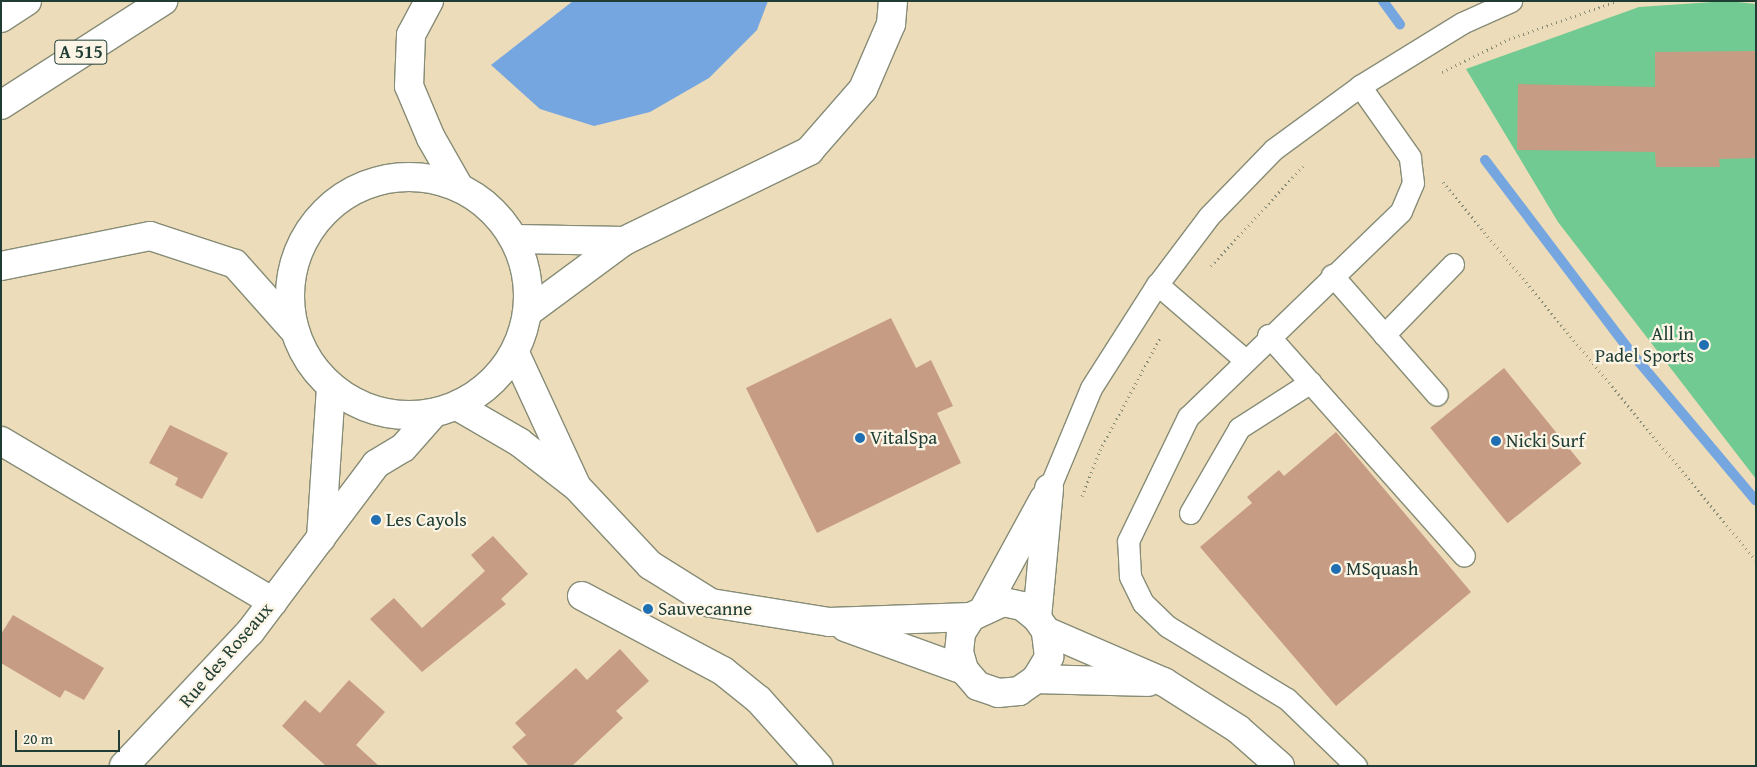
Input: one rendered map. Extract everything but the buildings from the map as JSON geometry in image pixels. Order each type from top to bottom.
[{"type":"main road","points":[[1,18],[27,1]]},
{"type":"main road","name":"A 515","points":[[1,106],[163,1]]},
{"type":"main road","points":[[429,1],[411,35],[410,86],[431,138],[459,187]]},
{"type":"main road","points":[[528,312],[624,241],[809,151],[863,89],[891,24],[893,1]]},
{"type":"main road","points":[[1,266],[150,236],[235,264],[293,329],[308,361],[331,388],[371,409],[397,416],[445,410],[490,385],[515,353],[528,312],[528,274],[515,239],[491,208],[459,187],[421,176],[382,179],[346,194],[317,219],[297,252],[289,291],[293,329]]},
{"type":"main road","points":[[515,239],[624,241]]},
{"type":"main road","points":[[515,353],[577,487]]},
{"type":"main road","points":[[321,538],[331,388]]},
{"type":"main road","points":[[445,410],[519,442],[577,487],[650,565],[690,593],[735,610],[829,622],[978,612],[1003,602],[1022,606],[1042,624],[1164,682],[1238,729],[1280,766]]},
{"type":"main road","name":"Rue des Roseaux","points":[[124,766],[273,602],[376,464],[403,448],[445,410]]},
{"type":"main road","points":[[1,441],[273,602]]},
{"type":"main road","points":[[1048,502],[1042,624],[1049,657],[1036,679],[1019,691],[998,693],[978,686],[964,670],[959,652],[961,633],[978,612],[1048,502]]},
{"type":"main road","points":[[582,596],[723,671],[759,700],[818,766]]},
{"type":"main road","points":[[829,622],[964,670]]},
{"type":"main road","points":[[1036,679],[1164,682]]},
{"type":"lane","points":[[1048,502],[1091,388],[1157,284],[1209,216],[1274,149],[1360,86],[1462,23],[1511,1]]},
{"type":"lane","points":[[1356,766],[1288,699],[1167,626],[1143,603],[1130,576],[1128,541],[1188,417],[1268,335],[1401,211],[1413,183],[1410,157],[1360,86]]},
{"type":"lane","points":[[1384,335],[1453,264]]},
{"type":"lane","points":[[1332,275],[1437,395]]},
{"type":"lane","points":[[1157,284],[1244,359]]},
{"type":"lane","points":[[1268,335],[1464,556]]},
{"type":"lane","points":[[1190,513],[1239,428],[1310,382]]},
{"type":"path","points":[[1434,76],[1509,39],[1617,1]]},
{"type":"path","points":[[1206,271],[1308,161]]},
{"type":"path","points":[[1413,183],[1442,181],[1756,560]]},
{"type":"path","points":[[1048,502],[1078,506],[1100,450],[1166,328]]},
{"type":"green space","name":"All in Padel Sports","points":[[1728,1],[1756,4],[1756,479],[1558,222],[1466,69],[1639,7]]},
{"type":"water","points":[[573,1],[768,1],[757,30],[709,78],[650,112],[594,126],[540,109],[491,65]]},
{"type":"waterway","points":[[1383,1],[1400,24]]},
{"type":"waterway","points":[[1485,160],[1634,356],[1756,501]]},
{"type":"place","name":"All in Padel Sports","points":[[1704,345]]},
{"type":"place","name":"VitalSpa","points":[[860,438]]},
{"type":"place","name":"Nicki Surf","points":[[1496,441]]},
{"type":"place","name":"Les Cayols","points":[[376,520]]},
{"type":"place","name":"MSquash","points":[[1336,569]]},
{"type":"place","name":"Sauvecanne","points":[[648,609]]}]
